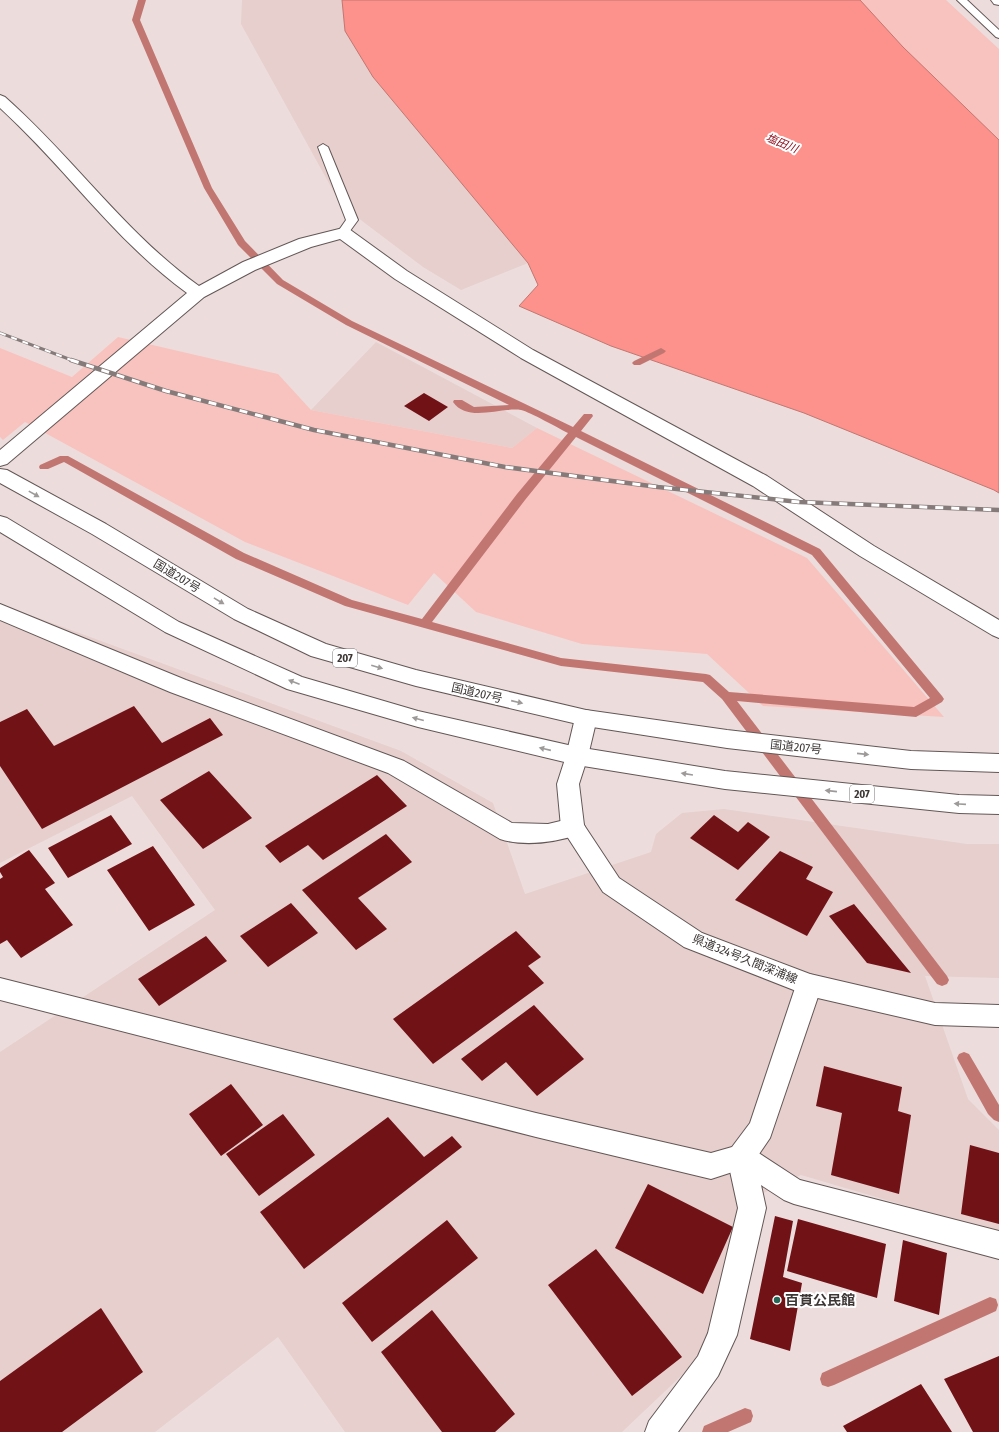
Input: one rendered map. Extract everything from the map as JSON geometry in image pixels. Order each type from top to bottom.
[{"type":"main road","points":[[0,100],[25,121],[136,244],[181,282],[198,293]]},
{"type":"main road","points":[[0,460],[198,293],[270,257],[305,243],[343,233],[401,275],[527,354],[760,481],[867,551],[999,630]]},
{"type":"main road","name":"国道207号","points":[[0,475],[99,529],[241,614],[319,650],[416,678],[586,718],[727,739],[911,760],[999,763]]},
{"type":"main road","name":"207","points":[[0,523],[172,627],[295,683],[418,720],[577,756],[725,780],[959,804],[999,805]]},
{"type":"main road","points":[[0,612],[178,686],[396,767],[508,832],[548,833],[573,827]]},
{"type":"main road","name":"県道324号久間深浦線","points":[[586,718],[577,756],[568,784],[573,827],[611,885],[693,940],[809,985],[935,1014],[999,1016]]},
{"type":"main road","points":[[0,989],[536,1125],[711,1166],[741,1157],[761,1129],[809,985]]},
{"type":"main road","points":[[741,1157],[794,1191],[999,1245]]},
{"type":"main road","points":[[660,1432],[708,1366],[722,1335],[752,1208],[741,1157]]},
{"type":"lane","points":[[962,0],[999,35]]},
{"type":"lane","points":[[323,147],[352,220],[343,233]]},
{"type":"shaded area","points":[[242,0],[342,0],[345,31],[373,77],[528,263],[461,290],[423,267],[341,205],[241,24]]},
{"type":"shaded area","points":[[685,0],[946,0],[999,49],[999,191]]},
{"type":"shaded area","points":[[118,337],[278,374],[311,410],[512,448],[537,428],[807,558],[944,717],[763,706],[707,654],[582,644],[476,612],[434,573],[408,605],[245,542],[25,422],[3,440],[0,437],[0,348],[72,377]]},
{"type":"shaded area","points":[[376,342],[537,428],[512,448],[311,410]]},
{"type":"shaded area","points":[[0,604],[401,751],[493,803],[525,894],[651,852],[656,834],[682,813],[724,809],[967,844],[999,844],[999,978],[925,976],[968,1099],[999,1130],[999,1233],[801,1175],[745,1202],[700,1358],[622,1432],[345,1432],[278,1337],[155,1432],[0,1432],[0,1052],[215,910],[132,796],[0,863]]},
{"type":"water","name":"塩田川","points":[[342,0],[860,0],[903,47],[999,140],[999,493],[804,413],[611,346],[519,306],[538,285],[528,263],[373,77],[345,31]]},
{"type":"building","points":[[424,393],[448,407],[429,421],[404,406]]},
{"type":"building","points":[[134,706],[162,743],[210,718],[223,735],[42,829],[0,766],[0,722],[27,709],[54,746]]},
{"type":"building","points":[[209,771],[252,818],[203,849],[160,800]]},
{"type":"building","points":[[377,775],[407,806],[323,860],[308,845],[280,863],[265,846]]},
{"type":"building","points":[[111,815],[132,844],[68,878],[48,848]]},
{"type":"building","points":[[714,815],[738,832],[748,822],[770,837],[738,870],[690,838]]},
{"type":"building","points":[[386,834],[412,862],[358,898],[387,929],[356,950],[302,890]]},
{"type":"building","points":[[153,846],[195,905],[149,931],[107,870]]},
{"type":"building","points":[[29,850],[55,883],[45,889],[73,925],[21,958],[7,940],[0,944],[0,879],[3,877],[0,872],[0,868]]},
{"type":"building","points":[[780,851],[813,867],[806,879],[833,892],[807,936],[735,900]]},
{"type":"building","points":[[291,903],[318,933],[268,967],[240,936]]},
{"type":"building","points":[[854,904],[911,973],[867,963],[829,916]]},
{"type":"building","points":[[516,931],[541,957],[528,966],[544,983],[433,1064],[393,1019]]},
{"type":"building","points":[[206,936],[227,961],[159,1006],[138,979]]},
{"type":"building","points":[[534,1005],[584,1059],[537,1096],[506,1062],[482,1081],[461,1059]]},
{"type":"building","points":[[824,1066],[902,1087],[898,1111],[911,1115],[899,1194],[831,1175],[842,1113],[816,1106]]},
{"type":"building","points":[[231,1084],[263,1125],[221,1156],[189,1114]]},
{"type":"building","points":[[283,1114],[315,1155],[259,1196],[226,1154]]},
{"type":"building","points":[[388,1117],[424,1157],[452,1136],[462,1147],[304,1269],[260,1212]]},
{"type":"building","points":[[970,1145],[999,1153],[999,1224],[961,1214]]},
{"type":"building","points":[[648,1184],[733,1227],[703,1294],[615,1248]]},
{"type":"building","points":[[775,1216],[793,1221],[783,1277],[802,1283],[790,1351],[750,1339]]},
{"type":"building","points":[[798,1219],[886,1244],[877,1298],[787,1271]]},
{"type":"building","points":[[447,1220],[478,1258],[372,1342],[342,1303]]},
{"type":"building","points":[[903,1240],[947,1253],[939,1315],[894,1301]]},
{"type":"building","points":[[596,1249],[682,1357],[632,1396],[548,1285]]},
{"type":"building","points":[[101,1308],[143,1372],[62,1432],[0,1432],[0,1381]]},
{"type":"building","points":[[432,1310],[515,1414],[495,1432],[442,1432],[381,1352]]},
{"type":"building","points":[[999,1356],[999,1432],[973,1432],[944,1379]]},
{"type":"building","points":[[921,1384],[952,1432],[847,1432],[843,1426]]},
{"type":"waterway","points":[[142,0],[136,20],[208,188],[241,243],[280,282],[349,323],[522,407]]},
{"type":"waterway","points":[[637,363],[661,351]]},
{"type":"waterway","points":[[458,402],[472,410],[522,407]]},
{"type":"waterway","points":[[522,407],[575,432]]},
{"type":"waterway","points":[[575,432],[588,416]]},
{"type":"waterway","points":[[424,624],[521,497],[575,432]]},
{"type":"waterway","points":[[575,432],[816,552],[938,699],[916,712],[726,696]]},
{"type":"waterway","points":[[44,467],[64,458],[240,556],[349,603],[424,624]]},
{"type":"waterway","points":[[424,624],[561,662],[706,678],[726,696]]},
{"type":"waterway","points":[[726,696],[942,980]]},
{"type":"waterway","points":[[964,1058],[993,1109],[999,1115]]},
{"type":"waterway","points":[[828,1379],[990,1305]]},
{"type":"waterway","points":[[710,1432],[745,1416]]},
{"type":"railway","points":[[0,333],[74,361]]},
{"type":"railway","points":[[74,361],[166,391],[314,430],[505,467],[658,487],[799,502],[999,510]]},
{"type":"place","name":"百貫公民館","points":[[777,1300]]}]
